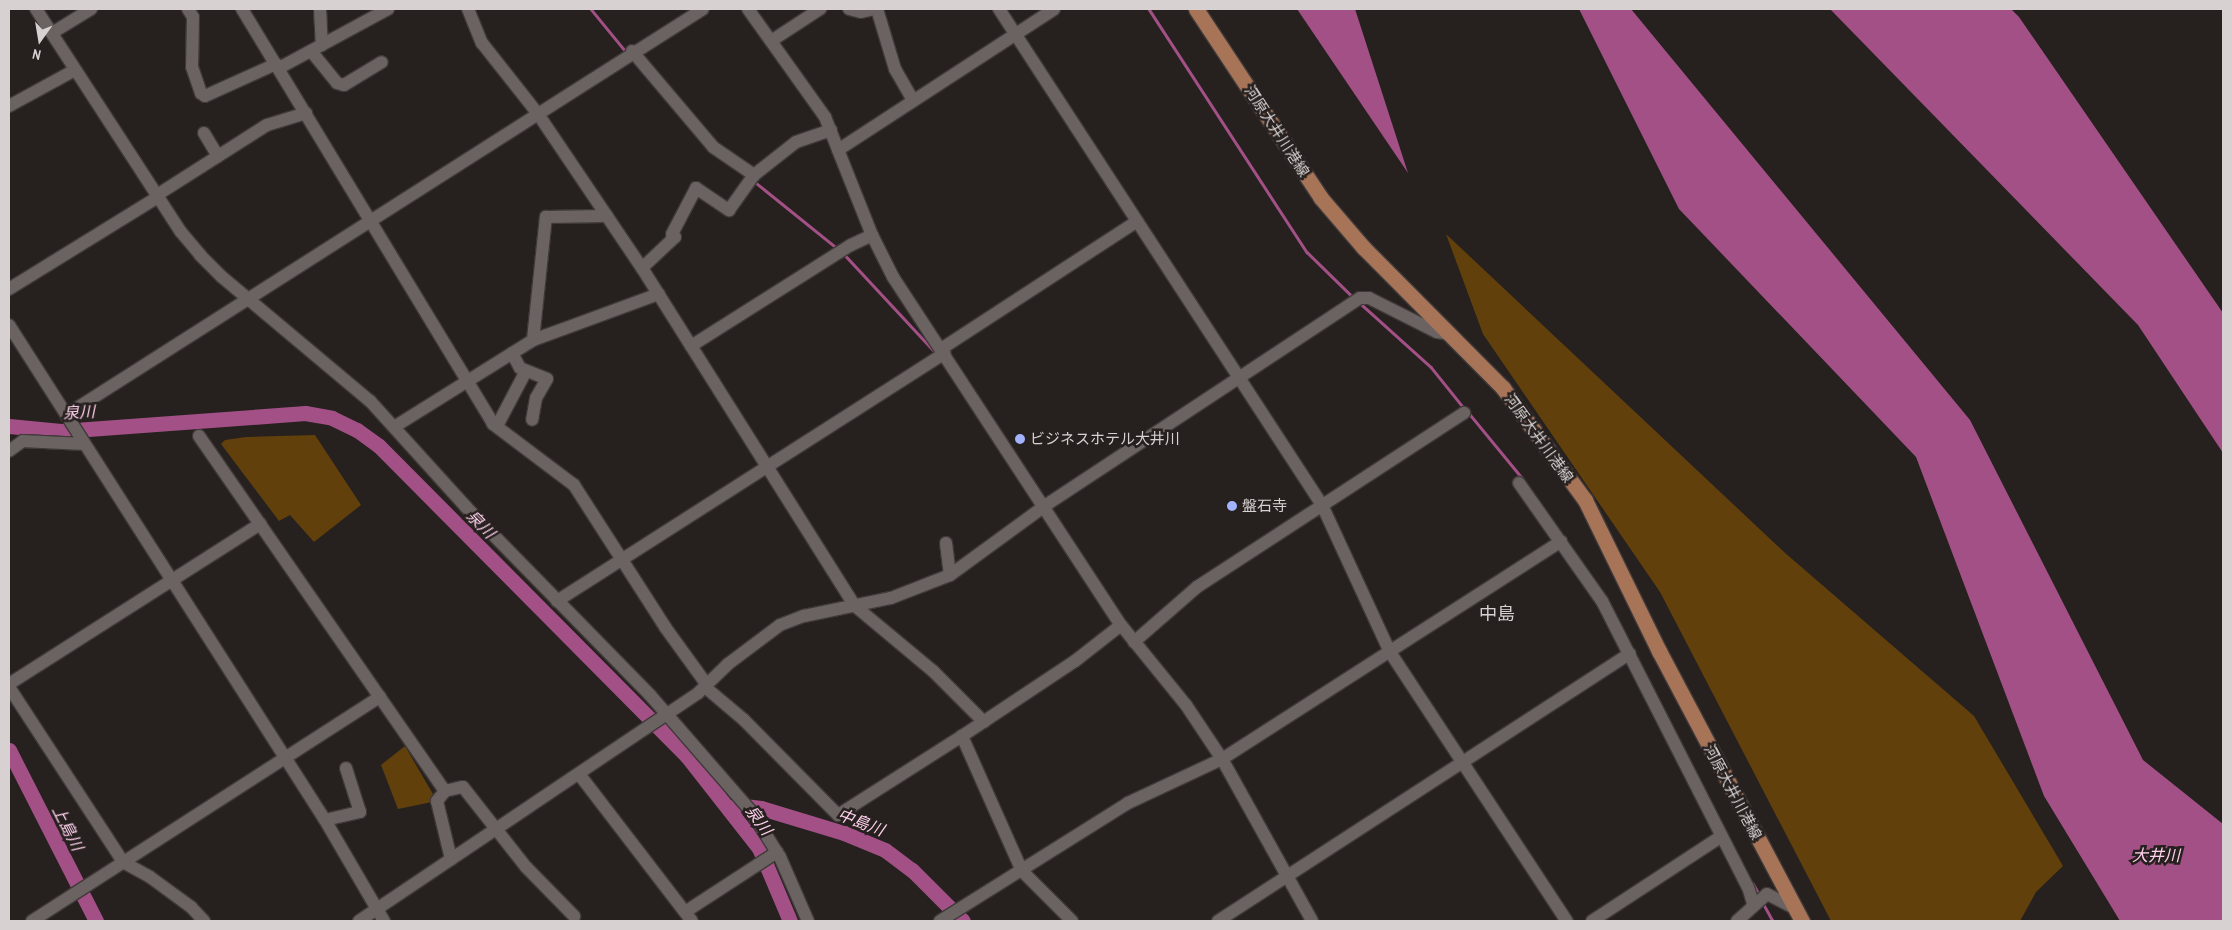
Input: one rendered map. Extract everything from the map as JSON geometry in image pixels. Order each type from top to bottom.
[{"type":"main road","name":"河原大井川港線","points":[[1196,9],[1321,198],[1363,247],[1503,388],[1585,500],[1659,651],[1799,915]]},
{"type":"street","points":[[36,9],[158,196],[200,255],[248,299],[370,401],[557,601],[667,715],[752,810],[777,853],[808,921]]},
{"type":"street","points":[[52,33],[91,9]]},
{"type":"street","points":[[188,9],[193,17],[192,67],[201,93],[205,96],[311,51],[388,9]]},
{"type":"street","points":[[242,9],[467,380],[497,426],[574,485],[621,560],[706,686],[744,720],[838,815],[984,722],[1075,661],[1122,625]]},
{"type":"street","points":[[320,9],[322,45]]},
{"type":"street","points":[[468,9],[482,43],[538,114],[642,268],[855,606],[933,670],[984,722]]},
{"type":"street","points":[[66,415],[538,114],[629,53],[703,9]]},
{"type":"street","points":[[748,9],[831,130],[872,235],[893,277],[941,354],[1122,625],[1186,705],[1222,759],[1312,921]]},
{"type":"street","points":[[771,41],[820,9]]},
{"type":"street","points":[[849,9],[861,12],[875,9],[895,69],[913,100]]},
{"type":"street","points":[[999,9],[1322,505],[1390,652],[1567,921]]},
{"type":"street","points":[[838,150],[1054,9]]},
{"type":"street","points":[[311,51],[337,83],[344,85],[382,62]]},
{"type":"street","points":[[629,53],[713,147],[752,177]]},
{"type":"street","points":[[9,106],[75,70]]},
{"type":"street","points":[[9,290],[267,125],[306,113]]},
{"type":"street","points":[[642,268],[675,237],[672,234],[696,188],[729,210],[752,177],[796,142],[831,130]]},
{"type":"street","points":[[204,133],[218,156]]},
{"type":"street","points":[[533,340],[546,216],[607,216]]},
{"type":"street","points":[[557,601],[941,354],[1138,221]]},
{"type":"street","points":[[691,346],[841,251],[872,235]]},
{"type":"street","points":[[394,427],[533,340],[659,294]]},
{"type":"street","points":[[359,921],[667,715],[706,686],[728,664],[780,625],[804,616],[891,598],[950,575],[1042,507],[1357,301],[1369,298],[1438,332],[1450,334]]},
{"type":"street","points":[[9,325],[286,757],[384,921]]},
{"type":"street","points":[[512,352],[526,370],[547,379],[536,398],[532,420]]},
{"type":"street","points":[[497,426],[526,370]]},
{"type":"street","points":[[1134,642],[1197,587],[1464,413]]},
{"type":"street","points":[[199,436],[445,790]]},
{"type":"street","points":[[9,451],[23,442],[84,444]]},
{"type":"street","points":[[1519,483],[1602,601],[1722,836],[1758,900],[1799,915]]},
{"type":"street","points":[[204,921],[171,892],[123,862],[9,685],[260,524]]},
{"type":"street","points":[[943,919],[1128,803],[1222,759],[1561,541]]},
{"type":"street","points":[[946,543],[950,575]]},
{"type":"street","points":[[1218,921],[1630,653]]},
{"type":"street","points":[[32,921],[380,697]]},
{"type":"street","points":[[962,736],[1022,870],[1072,921]]},
{"type":"street","points":[[325,820],[360,812],[346,768]]},
{"type":"street","points":[[579,774],[689,917],[756,866],[777,853]]},
{"type":"street","points":[[451,859],[437,801],[445,790],[462,787],[498,828],[526,867],[574,916]]},
{"type":"street","points":[[1592,921],[1722,836]]},
{"type":"street","points":[[1737,921],[1758,900]]},
{"type":"shaded area","points":[[1446,234],[1784,552],[1974,716],[2063,866],[2036,892],[2020,921],[1831,921],[1660,592],[1483,334]]},
{"type":"shaded area","points":[[315,435],[361,505],[314,542],[290,515],[279,521],[221,444],[225,440],[246,437]]},
{"type":"shaded area","points":[[405,746],[437,801],[398,809],[381,765]]},
{"type":"water","points":[[1297,9],[1355,9],[1408,173]]},
{"type":"water","name":"大井川","points":[[1579,9],[1631,9],[1970,420],[2143,760],[2223,824],[2223,921],[2120,921],[2044,796],[1916,457],[1679,209]]},
{"type":"water","points":[[1830,9],[2011,9],[2019,17],[2223,313],[2223,453],[2138,325]]},
{"type":"waterway","points":[[591,9],[627,53]]},
{"type":"waterway","points":[[1149,9],[1307,252],[1353,297]]},
{"type":"waterway","points":[[755,182],[838,249]]},
{"type":"waterway","points":[[844,254],[934,351]]},
{"type":"waterway","points":[[1361,304],[1431,367],[1464,408]]},
{"type":"waterway","points":[[1468,412],[1523,479]]},
{"type":"waterway","name":"泉川","points":[[9,426],[61,431],[305,413],[332,418],[357,430],[379,446],[686,755],[759,848],[790,921]]},
{"type":"waterway","name":"上島川","points":[[9,750],[96,921]]},
{"type":"waterway","name":"中島川","points":[[736,805],[761,808],[844,833],[885,850],[912,870],[963,921]]},
{"type":"waterway","points":[[1753,883],[1760,896]]},
{"type":"waterway","points":[[1763,903],[1773,921]]},
{"type":"place","name":"ビジネスホテル大井川","points":[[1020,439]]},
{"type":"place","name":"盤石寺","points":[[1232,506]]},
{"type":"district","name":"中島","points":[[1497,614]]}]
